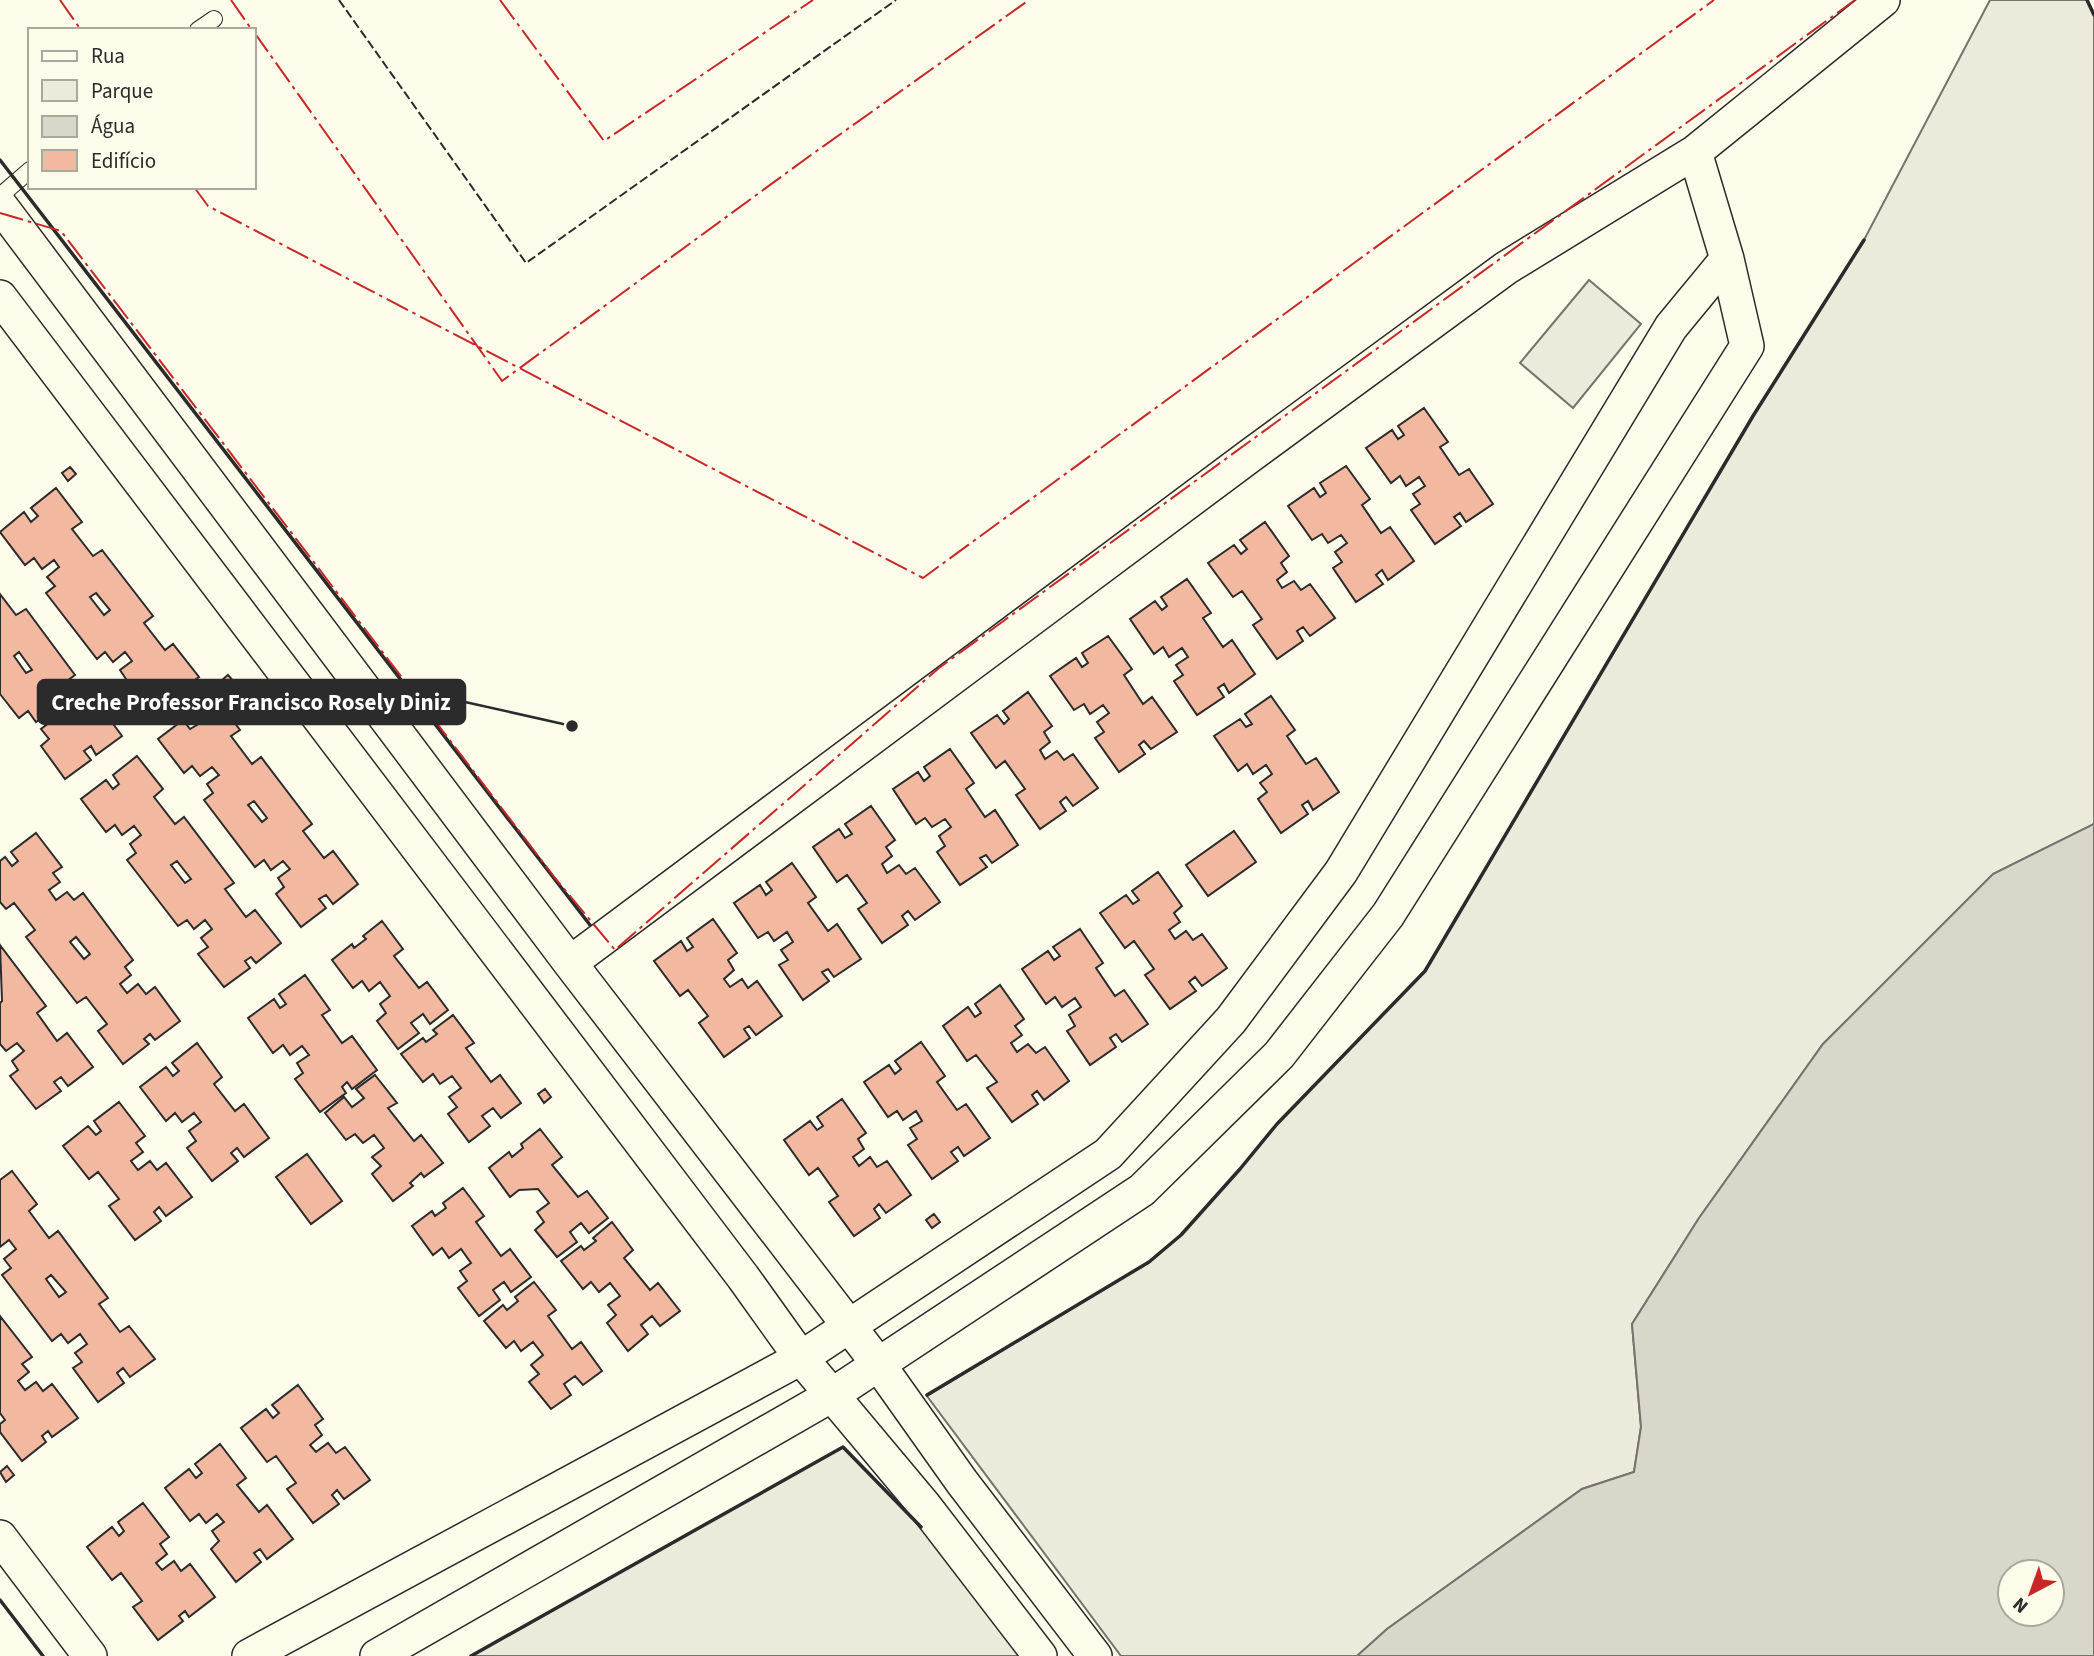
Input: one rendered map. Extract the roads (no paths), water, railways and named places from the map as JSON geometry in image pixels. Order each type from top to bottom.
[{"type":"street","points":[[570,963],[1506,268],[1695,152],[1883,0]]},
{"type":"street","points":[[377,1656],[832,1395],[1142,1190],[1279,1055],[1388,915],[1747,346],[1727,260],[1695,152]]},
{"type":"street","points":[[0,203],[570,963],[879,1365],[962,1482],[1095,1656]]},
{"type":"street","points":[[249,1656],[801,1358],[1108,1154],[1231,1020],[1341,872],[1671,327],[1727,260]]},
{"type":"street","points":[[0,297],[743,1277],[801,1358],[924,1504],[1040,1656]]},
{"type":"street","points":[[1108,1154],[1142,1190]]},
{"type":"street","points":[[924,1504],[962,1482]]},
{"type":"street","points":[[0,1537],[90,1656]]},
{"type":"lane","points":[[201,28],[214,19]]},
{"type":"lane","points":[[0,203],[28,172]]},
{"type":"water","points":[[2094,824],[2094,1656],[1357,1656],[1387,1629],[1582,1489],[1634,1472],[1641,1427],[1632,1324],[1699,1218],[1823,1044],[1993,874]]},
{"type":"place","name":"Creche Professor Francisco Rosely Diniz","points":[[572,726]]}]
